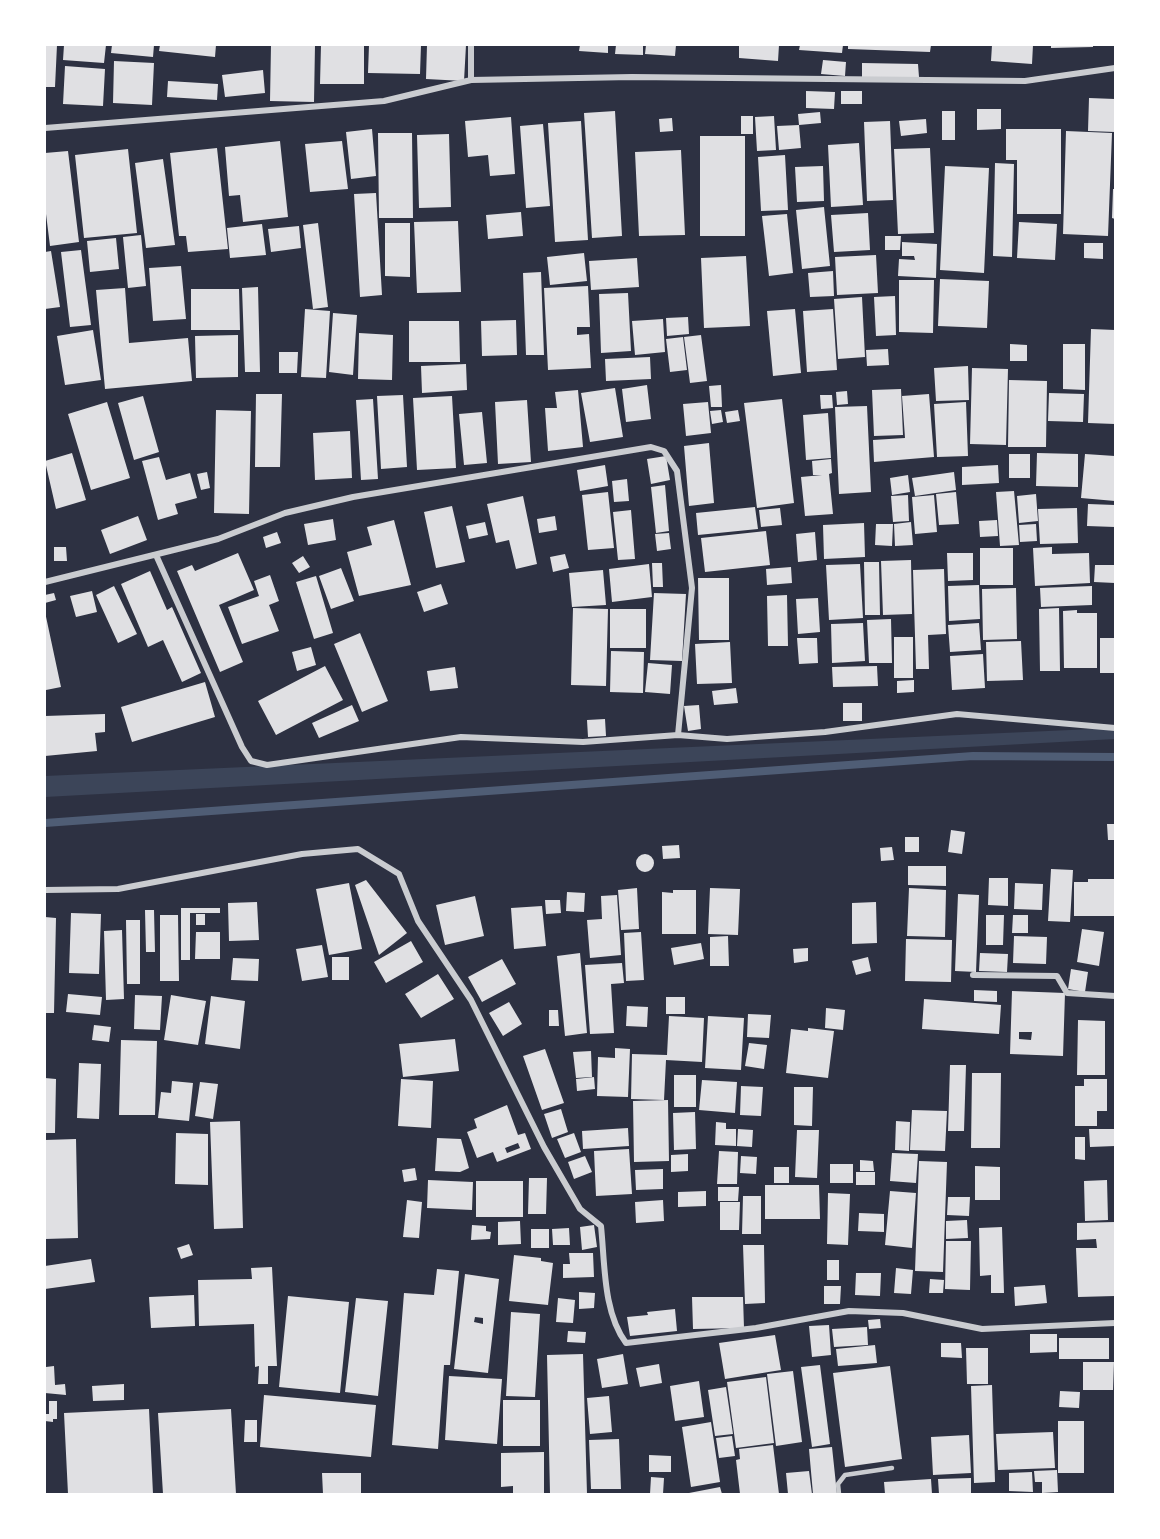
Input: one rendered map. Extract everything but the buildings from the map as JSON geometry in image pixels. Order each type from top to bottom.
[{"type":"street","points":[[471,45],[471,80]]},
{"type":"street","points":[[45,128],[384,101],[471,80],[655,78],[1025,81],[1115,68]]},
{"type":"street","points":[[45,582],[218,539],[285,513],[353,497],[651,447],[664,451],[677,471],[692,588],[678,735]]},
{"type":"street","points":[[156,555],[251,761],[267,765],[461,737],[583,742],[678,735],[727,740],[825,732],[957,714],[1115,728]]},
{"type":"street","points":[[45,890],[118,889],[302,855],[358,849],[399,873],[418,921],[471,1000],[556,1168],[580,1209],[601,1226],[611,1308],[616,1330],[626,1343],[756,1328],[849,1311],[903,1313],[982,1329],[1115,1323]]},
{"type":"street","points":[[973,975],[1057,976],[1067,993],[1115,996]]},
{"type":"lane","points":[[839,1494],[838,1484],[845,1474],[892,1468]]},
{"type":"shaded area","points":[[1115,728],[1115,739],[45,797],[45,776]]},
{"type":"waterway","points":[[45,823],[973,756],[1115,757]]}]
